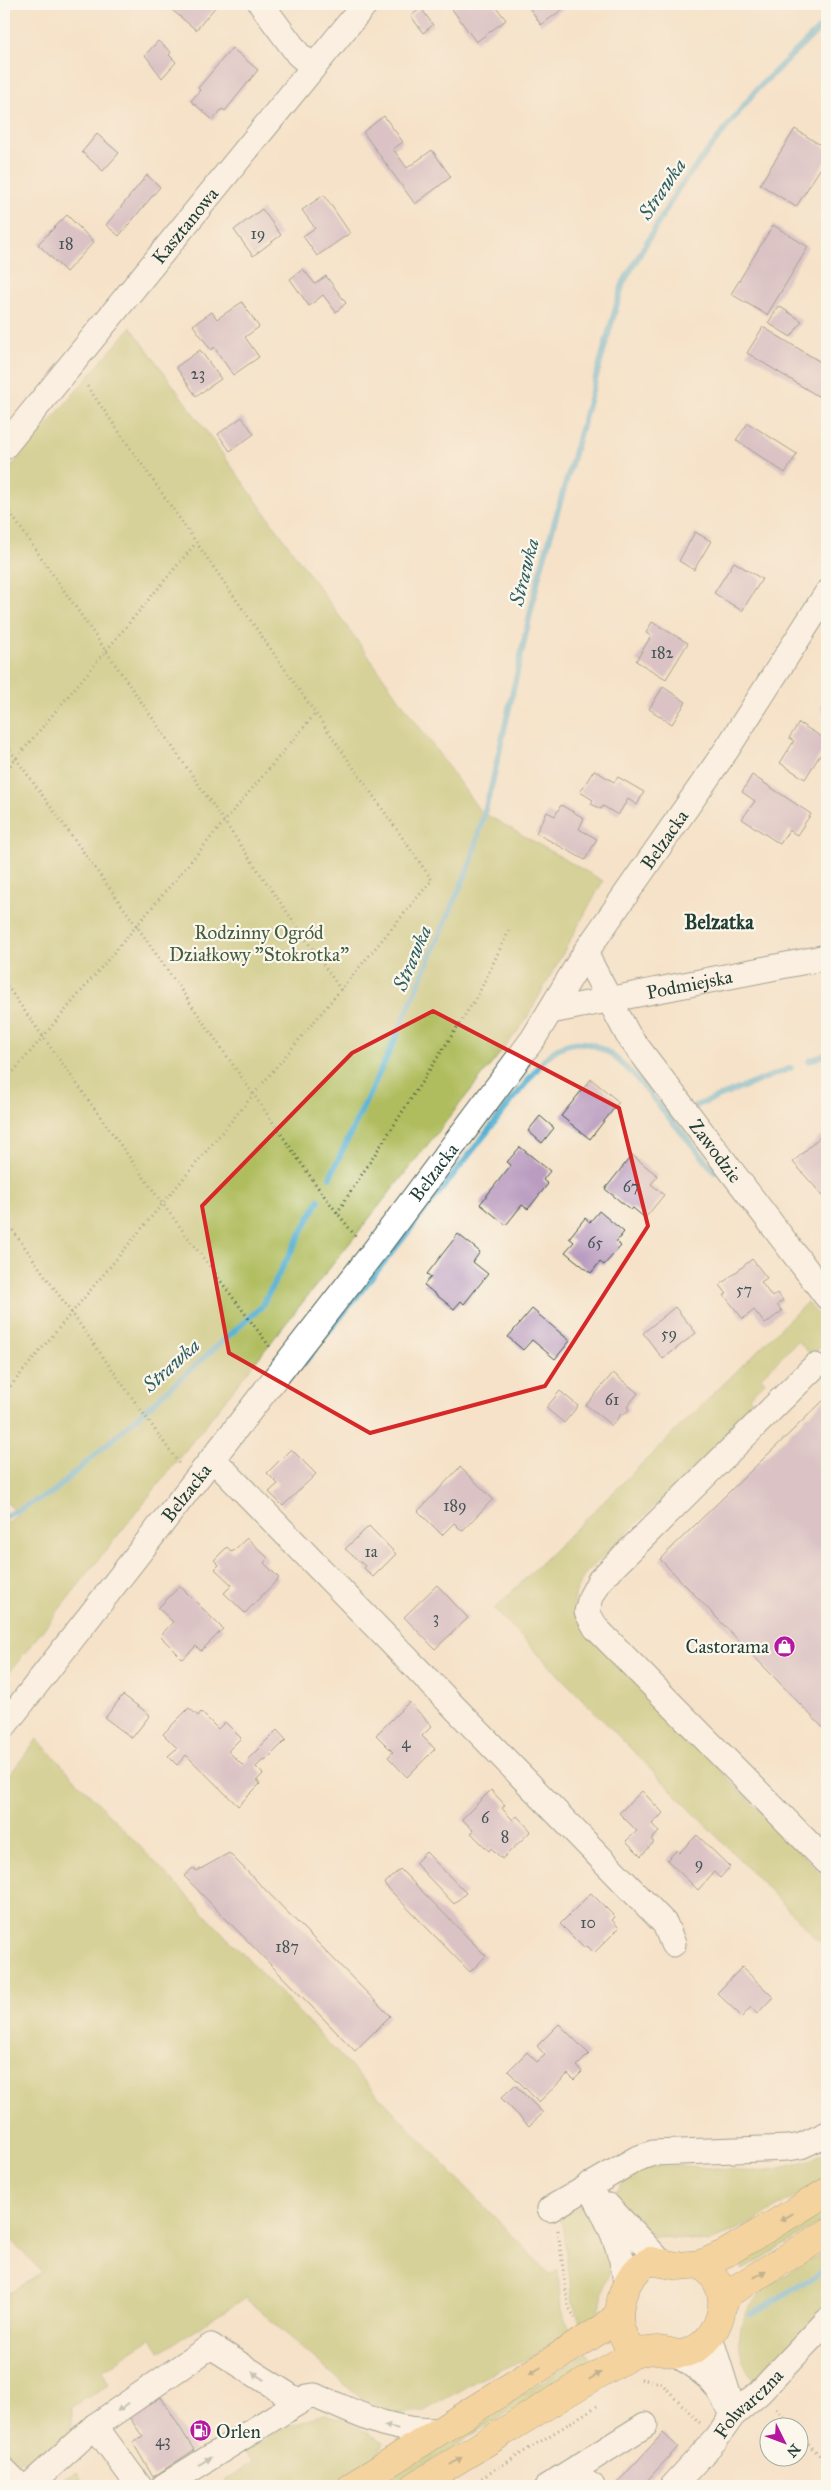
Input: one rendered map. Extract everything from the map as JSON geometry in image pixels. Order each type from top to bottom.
[{"type":"main road","points":[[641,2352],[634,2349],[624,2335],[618,2314],[626,2284],[640,2267],[650,2262],[661,2262],[678,2266],[701,2264],[726,2253],[827,2192]]},
{"type":"main road","points":[[415,2486],[632,2355],[661,2350],[678,2355],[697,2348],[710,2336],[718,2323],[723,2304],[729,2293],[827,2233]]},
{"type":"main road","points":[[701,2264],[712,2274],[719,2285],[723,2304]]},
{"type":"main road","points":[[352,2486],[605,2327],[618,2314]]},
{"type":"street","points":[[261,4],[298,54],[313,67]]},
{"type":"street","name":"Kasztanowa","points":[[4,446],[365,4]]},
{"type":"street","name":"Belzacka","points":[[4,1726],[375,1250],[533,1039],[585,953],[727,749],[827,593]]},
{"type":"street","name":"Zawodzie","points":[[585,953],[628,1035],[827,1297]]},
{"type":"street","name":"Podmiejska","points":[[551,1011],[827,957]]},
{"type":"street","points":[[815,1366],[600,1580],[591,1597],[587,1612],[596,1628],[822,1847]]},
{"type":"street","points":[[213,1459],[665,1924],[673,1944]]},
{"type":"street","points":[[550,2209],[590,2185],[653,2153],[788,2148],[801,2146],[827,2134]]},
{"type":"street","points":[[590,2185],[633,2235],[661,2262]]},
{"type":"street","points":[[590,2185],[608,2221],[624,2267],[626,2284]]},
{"type":"street","name":"Folwarczna","points":[[673,2486],[716,2439],[732,2416],[760,2392],[827,2321]]},
{"type":"street","points":[[710,2336],[730,2399],[732,2416]]},
{"type":"street","points":[[28,2486],[95,2426],[211,2346],[299,2402]]},
{"type":"street","points":[[678,2355],[716,2383],[722,2391],[732,2416]]},
{"type":"street","points":[[164,2486],[299,2402],[315,2396],[393,2428],[439,2431]]},
{"type":"street","points":[[548,2486],[646,2425]]},
{"type":"street","points":[[95,2426],[139,2486]]},
{"type":"street","points":[[4,2470],[20,2486]]},
{"type":"street","points":[[570,2474],[592,2486]]},
{"type":"path","points":[[4,1394],[432,880],[87,386]]},
{"type":"path","points":[[4,504],[341,990]]},
{"type":"path","points":[[4,772],[196,543]]},
{"type":"path","points":[[4,1083],[224,820],[316,714]]},
{"type":"path","points":[[4,742],[136,925],[319,1189],[355,1236]]},
{"type":"path","points":[[337,1213],[478,995],[510,928]]},
{"type":"path","points":[[4,982],[162,1203],[268,1345]]},
{"type":"path","points":[[4,1218],[176,1460]]},
{"type":"path","points":[[550,2209],[558,2229],[568,2306],[587,2338]]},
{"type":"path","points":[[635,2382],[648,2379],[661,2384],[716,2439]]},
{"type":"path","points":[[580,2385],[594,2408]]},
{"type":"path","points":[[469,2486],[602,2402]]},
{"type":"path","points":[[808,2443],[827,2463]]},
{"type":"highlighted area","points":[[433,1011],[619,1108],[648,1226],[545,1386],[370,1433],[229,1353],[202,1206],[352,1053]]},
{"type":"green space","name":"Rodzinny Ogród Działkowy \"Stokrotka\"","points":[[131,327],[480,811],[603,881],[524,1023],[4,1679],[4,1526],[19,1513],[4,1501],[4,475]]},
{"type":"green space","points":[[807,1302],[824,1322],[827,1320],[827,1342],[811,1355],[798,1341],[761,1377],[765,1382],[749,1397],[757,1406],[586,1573],[577,1589],[574,1602],[577,1616],[586,1632],[827,1880],[827,1949],[494,1609]]},
{"type":"green space","points":[[37,1739],[550,2275],[558,2270],[561,2310],[572,2331],[535,2355],[476,2381],[424,2411],[395,2414],[366,2403],[245,2298],[160,2352],[151,2338],[102,2371],[109,2384],[71,2408],[72,2421],[69,2433],[62,2443],[52,2451],[41,2457],[28,2460],[16,2461],[4,2458],[4,2296],[42,2272],[4,2233],[4,1782]]},
{"type":"green space","points":[[827,2151],[827,2177],[757,2220],[709,2242],[653,2236],[620,2201],[616,2192],[626,2178],[641,2170],[660,2166],[757,2171],[794,2165]]},
{"type":"green space","points":[[580,2206],[591,2215],[601,2232],[611,2266],[604,2285],[599,2311],[582,2326],[573,2304],[562,2225],[559,2218]]},
{"type":"green space","points":[[827,2207],[827,2219],[743,2270],[738,2261]]},
{"type":"green space","points":[[827,2250],[827,2308],[757,2381],[750,2375],[740,2348],[741,2329],[746,2313],[755,2299],[767,2287]]},
{"type":"green space","points":[[587,2353],[591,2360],[392,2486],[376,2486]]},
{"type":"green space","points":[[326,2414],[343,2419],[384,2442],[378,2455],[327,2486],[217,2486],[253,2462],[244,2451],[281,2429],[314,2418],[316,2415]]},
{"type":"green space","points":[[77,2471],[85,2486],[57,2486],[65,2477]]},
{"type":"building","points":[[165,4],[218,4],[196,30]]},
{"type":"building","points":[[459,4],[494,4],[506,20],[476,42],[452,9]]},
{"type":"building","points":[[527,4],[566,4],[567,6],[541,25]]},
{"type":"building","points":[[421,8],[433,25],[423,33],[411,16]]},
{"type":"building","points":[[158,41],[171,52],[169,55],[176,62],[162,78],[145,55]]},
{"type":"building","points":[[232,48],[258,70],[225,111],[222,109],[213,120],[191,101],[200,90],[198,88]]},
{"type":"building","points":[[384,116],[403,142],[393,149],[407,168],[432,150],[451,177],[415,204],[363,132]]},
{"type":"building","points":[[795,129],[827,149],[827,158],[796,207],[760,184]]},
{"type":"building","points":[[97,134],[119,153],[103,171],[82,152]]},
{"type":"building","points":[[147,175],[160,187],[119,236],[106,225]]},
{"type":"building","points":[[324,195],[350,233],[317,256],[303,236],[315,228],[302,210]]},
{"type":"building","points":[[262,209],[281,235],[253,256],[234,230]]},
{"type":"building","points":[[67,215],[94,242],[66,272],[38,244]]},
{"type":"building","points":[[773,225],[808,247],[767,315],[731,294]]},
{"type":"building","points":[[303,269],[315,284],[326,276],[346,303],[336,312],[323,295],[309,306],[290,279]]},
{"type":"building","points":[[242,302],[259,327],[245,337],[259,357],[233,375],[214,347],[211,350],[193,325],[212,312],[217,319]]},
{"type":"building","points":[[779,306],[802,321],[791,337],[768,323]]},
{"type":"building","points":[[763,327],[827,366],[827,389],[821,398],[747,353]]},
{"type":"building","points":[[200,350],[221,379],[196,396],[176,367]]},
{"type":"building","points":[[242,417],[254,434],[230,451],[218,434]]},
{"type":"building","points":[[748,423],[797,454],[785,473],[736,440]]},
{"type":"building","points":[[695,532],[711,541],[694,570],[679,561]]},
{"type":"building","points":[[734,562],[762,579],[742,611],[714,593]]},
{"type":"building","points":[[652,622],[688,643],[666,679],[636,661],[651,636],[646,633]]},
{"type":"building","points":[[663,687],[686,702],[672,724],[649,709]]},
{"type":"building","points":[[827,700],[827,715],[821,710]]},
{"type":"building","points":[[799,723],[827,740],[827,744],[805,779],[780,763],[794,741],[789,738]]},
{"type":"building","points":[[594,770],[614,782],[618,777],[644,792],[637,805],[628,799],[618,815],[603,806],[601,809],[591,804],[593,800],[580,792]]},
{"type":"building","points":[[752,775],[811,814],[797,835],[789,830],[780,844],[742,819],[755,801],[742,792]]},
{"type":"building","points":[[561,805],[584,818],[579,829],[597,839],[585,860],[536,833],[547,812],[555,816]]},
{"type":"building","points":[[591,1079],[619,1102],[590,1139],[561,1116]]},
{"type":"building","points":[[540,1116],[554,1128],[542,1143],[528,1131]]},
{"type":"building","points":[[821,1136],[827,1143],[827,1192],[823,1196],[793,1162]]},
{"type":"building","points":[[520,1147],[550,1171],[543,1180],[548,1184],[528,1209],[522,1205],[506,1225],[480,1204],[511,1165],[507,1162]]},
{"type":"building","points":[[632,1155],[658,1176],[651,1184],[664,1195],[645,1218],[633,1208],[631,1210],[605,1189]]},
{"type":"building","points":[[599,1211],[624,1232],[616,1242],[621,1246],[604,1265],[600,1262],[591,1273],[565,1252],[574,1242],[569,1238],[585,1218],[590,1222]]},
{"type":"building","points":[[458,1234],[480,1252],[473,1262],[488,1274],[464,1304],[461,1301],[454,1309],[424,1285],[431,1277],[427,1274]]},
{"type":"building","points":[[752,1259],[767,1278],[761,1282],[772,1297],[777,1293],[783,1300],[777,1305],[782,1311],[765,1324],[754,1310],[743,1319],[724,1295],[727,1294],[720,1285]]},
{"type":"building","points":[[675,1307],[696,1333],[663,1359],[643,1333]]},
{"type":"building","points":[[532,1309],[570,1341],[555,1359],[532,1340],[523,1350],[508,1337]]},
{"type":"building","points":[[613,1373],[638,1393],[627,1407],[629,1409],[624,1415],[622,1413],[612,1426],[586,1405]]},
{"type":"building","points":[[560,1391],[578,1406],[564,1423],[546,1408]]},
{"type":"building","name":"Castorama","points":[[827,1397],[827,1732],[660,1559]]},
{"type":"building","points":[[291,1449],[316,1474],[283,1506],[269,1492],[278,1484],[267,1473]]},
{"type":"building","points":[[460,1467],[493,1499],[462,1531],[454,1523],[442,1535],[418,1511]]},
{"type":"building","points":[[369,1526],[396,1554],[373,1577],[364,1568],[365,1566],[345,1549]]},
{"type":"building","points":[[247,1538],[268,1558],[264,1563],[279,1578],[245,1613],[224,1593],[232,1585],[215,1569],[219,1565],[214,1560],[227,1547],[232,1552]]},
{"type":"building","points":[[437,1585],[468,1618],[435,1649],[404,1617]]},
{"type":"building","points":[[180,1586],[223,1629],[201,1651],[196,1646],[183,1659],[160,1636],[173,1622],[158,1608]]},
{"type":"building","points":[[123,1695],[150,1715],[132,1738],[105,1718]]},
{"type":"building","points":[[409,1702],[432,1726],[422,1736],[435,1749],[407,1777],[388,1757],[393,1752],[376,1735]]},
{"type":"building","points":[[189,1708],[198,1716],[201,1712],[218,1729],[225,1722],[241,1738],[228,1751],[242,1765],[277,1730],[286,1740],[265,1761],[263,1760],[256,1767],[263,1774],[257,1780],[260,1784],[238,1806],[186,1755],[177,1765],[168,1756],[177,1748],[163,1734]]},
{"type":"building","points":[[491,1790],[505,1805],[502,1808],[507,1814],[513,1820],[517,1816],[531,1831],[502,1859],[491,1848],[489,1851],[471,1833],[474,1831],[462,1819]]},
{"type":"building","points":[[642,1791],[663,1813],[652,1824],[659,1832],[651,1840],[654,1842],[641,1856],[626,1841],[637,1831],[619,1813]]},
{"type":"building","points":[[697,1835],[730,1867],[720,1878],[714,1872],[698,1890],[667,1860],[677,1850],[679,1853]]},
{"type":"building","points":[[426,1852],[466,1893],[454,1904],[415,1863]]},
{"type":"building","points":[[229,1853],[390,2016],[355,2051],[184,1876],[193,1868],[197,1871]]},
{"type":"building","points":[[400,1869],[486,1956],[470,1972],[384,1884]]},
{"type":"building","points":[[591,1893],[615,1917],[612,1920],[619,1928],[594,1953],[586,1946],[584,1948],[560,1924]]},
{"type":"building","points":[[742,1967],[773,1997],[757,2014],[751,2007],[742,2017],[717,1993]]},
{"type":"building","points":[[559,2024],[589,2054],[577,2066],[582,2072],[574,2080],[568,2074],[539,2102],[508,2071],[527,2052],[537,2062],[545,2055],[537,2046]]},
{"type":"building","points":[[515,2085],[543,2113],[529,2126],[501,2098]]},
{"type":"building","points":[[161,2397],[194,2450],[153,2477],[133,2443],[143,2437],[129,2417]]},
{"type":"building","points":[[663,2433],[678,2447],[642,2486],[620,2486],[617,2483]]},
{"type":"waterway","name":"Strawka","points":[[330,1177],[392,1046],[471,862],[492,784],[538,579],[623,283],[678,189],[757,89],[827,21]]},
{"type":"waterway","points":[[304,1363],[545,1059],[562,1046],[579,1043],[595,1046],[611,1054],[639,1082],[715,1172]]},
{"type":"waterway","points":[[809,1061],[827,1054]]},
{"type":"waterway","points":[[693,1107],[791,1068]]},
{"type":"waterway","name":"Strawka","points":[[4,1517],[53,1492],[261,1307],[319,1200]]},
{"type":"waterway","points":[[750,2315],[827,2269]]},
{"type":"place","name":"Castorama","points":[[785,1646]]},
{"type":"place","name":"Orlen","points":[[200,2431]]},
{"type":"district","name":"Belzatka","points":[[719,922]]}]
